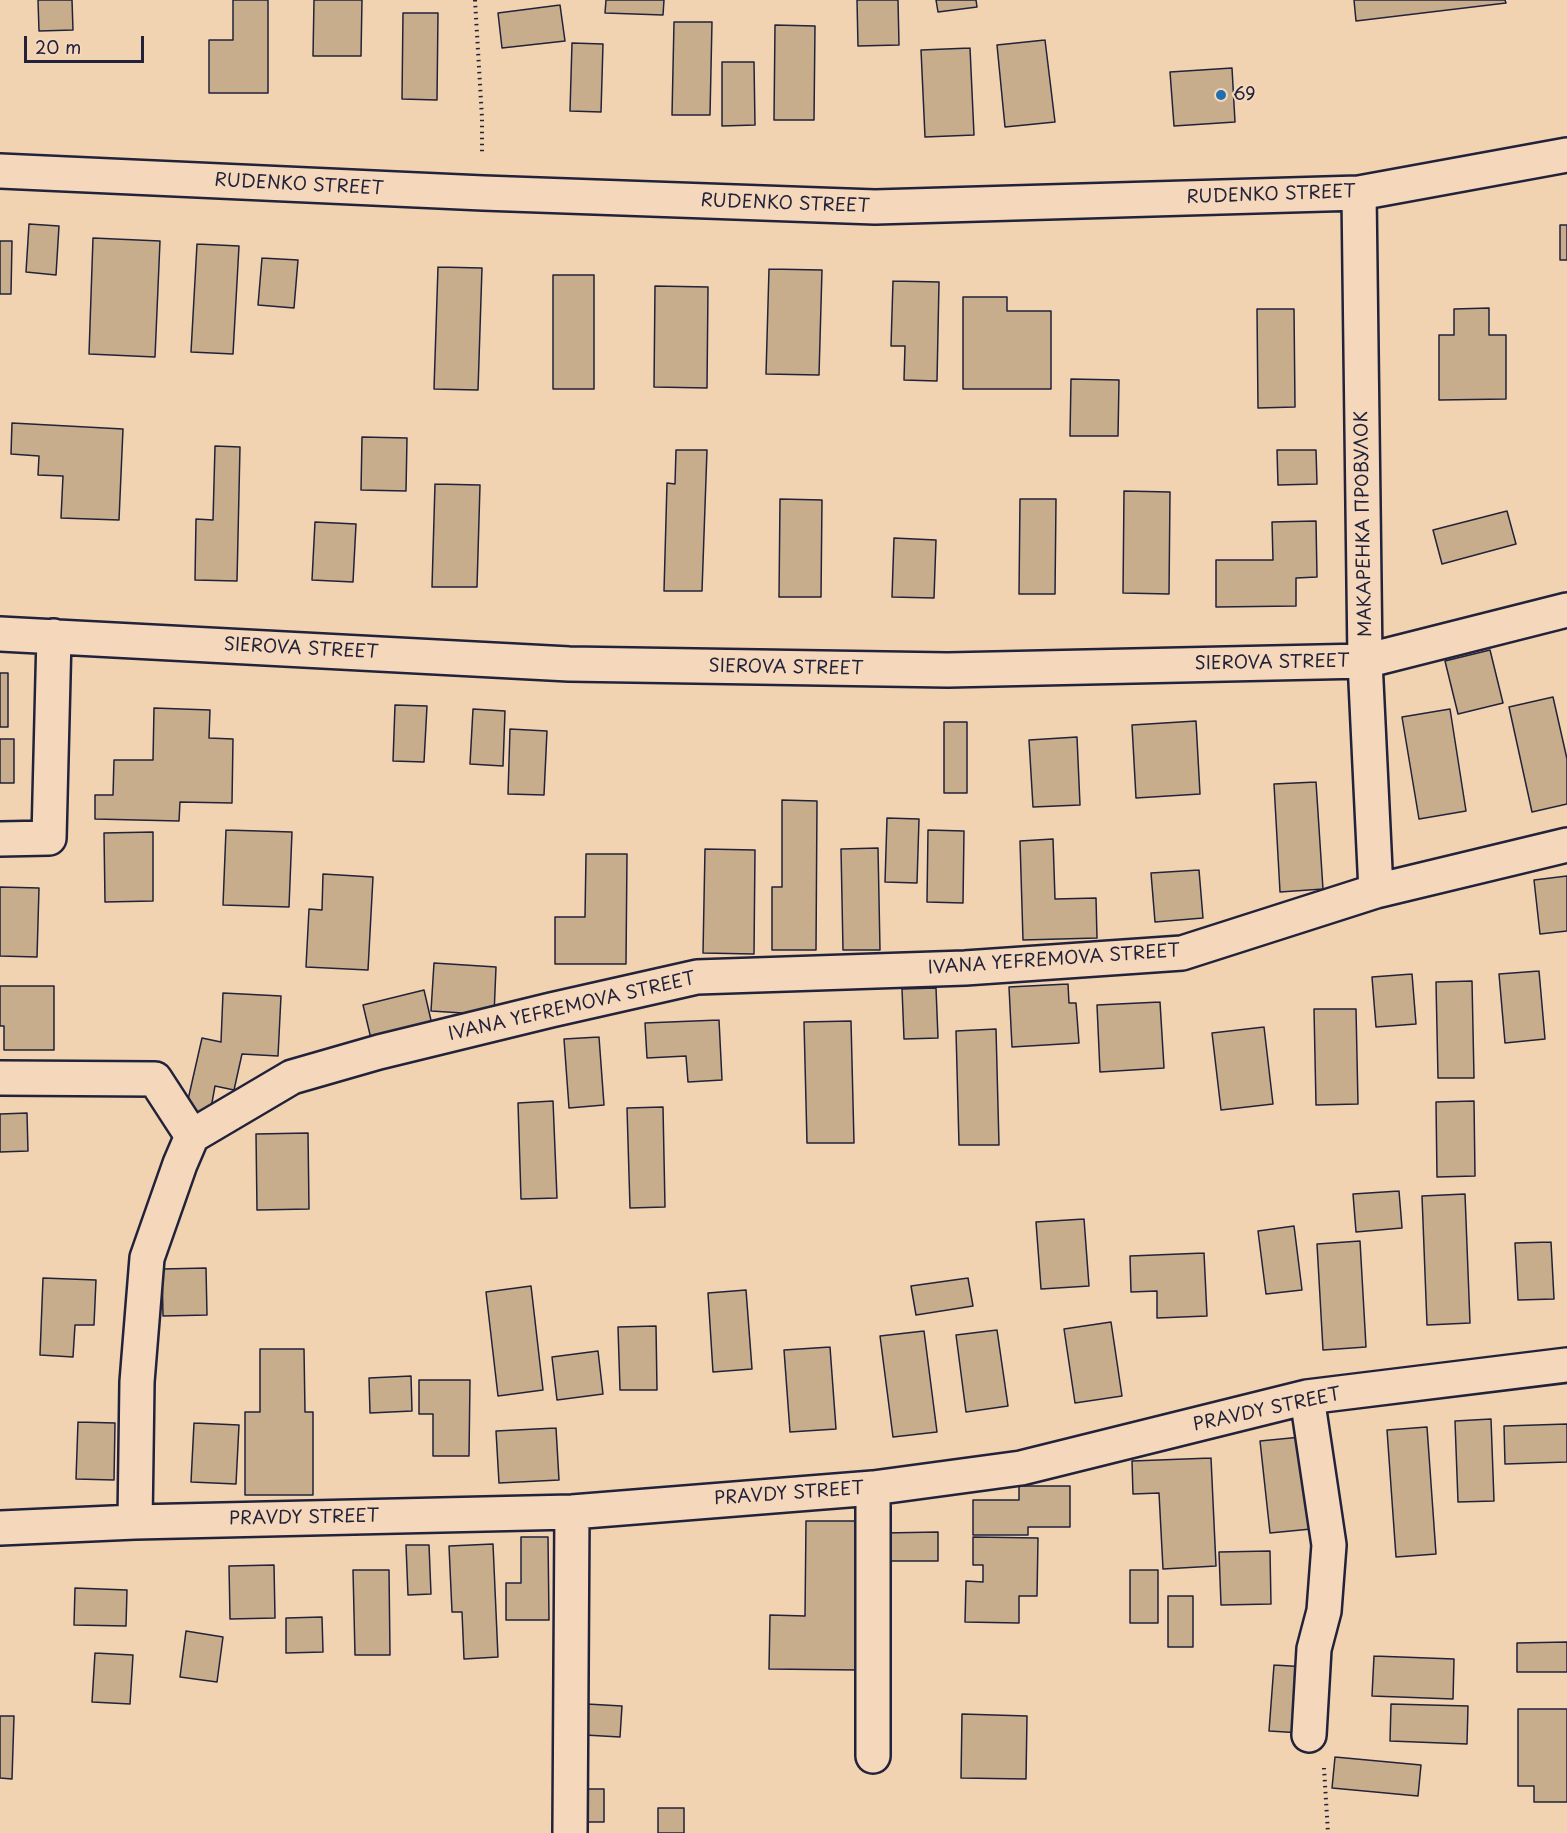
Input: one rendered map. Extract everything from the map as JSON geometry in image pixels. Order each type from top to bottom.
[{"type":"street","name":"RUDENKO STREET","points":[[0,171],[483,193],[875,207],[1359,193],[1567,155]]},
{"type":"street","name":"МАКАРЕНКА ПРОВУЛОК","points":[[1359,193],[1365,661],[1377,891]]},
{"type":"street","name":"SIEROVA STREET","points":[[0,634],[569,664],[948,670],[1365,661],[1567,610]]},
{"type":"street","points":[[0,839],[50,838],[54,636]]},
{"type":"street","name":"IVANA YEFREMOVA STREET","points":[[192,1136],[292,1077],[379,1052],[697,977],[965,968],[1182,953],[1377,891],[1567,845]]},
{"type":"street","points":[[0,1078],[155,1079],[192,1136],[147,1258],[137,1382],[135,1522]]},
{"type":"street","name":"PRAVDY STREET","points":[[0,1528],[135,1522],[572,1512],[873,1488],[1021,1468],[1307,1397],[1567,1365]]},
{"type":"street","points":[[1307,1397],[1329,1545],[1324,1611],[1314,1649],[1309,1735]]},
{"type":"street","points":[[873,1488],[873,1756]]},
{"type":"street","points":[[570,1831],[572,1512]]},
{"type":"path","points":[[475,0],[482,118],[483,193]]},
{"type":"path","points":[[1309,1735],[1323,1767],[1328,1833]]},
{"type":"building","points":[[38,0],[72,0],[73,30],[39,31]]},
{"type":"building","points":[[233,0],[268,0],[268,93],[209,93],[209,40],[233,40]]},
{"type":"building","points":[[314,0],[362,0],[361,56],[313,56]]},
{"type":"building","points":[[606,0],[664,0],[663,15],[605,13]]},
{"type":"building","points":[[857,0],[898,0],[899,45],[858,46]]},
{"type":"building","points":[[936,0],[976,0],[977,7],[938,12]]},
{"type":"building","points":[[1354,0],[1505,0],[1506,3],[1356,21]]},
{"type":"building","points":[[560,5],[565,41],[502,48],[498,13]]},
{"type":"building","points":[[403,13],[438,13],[437,100],[402,99]]},
{"type":"building","points":[[674,22],[712,22],[710,115],[672,115]]},
{"type":"building","points":[[775,25],[815,26],[814,120],[774,120]]},
{"type":"building","points":[[1045,40],[1055,122],[1005,127],[997,45]]},
{"type":"building","points":[[572,43],[603,44],[601,112],[570,111]]},
{"type":"building","points":[[970,48],[974,135],[925,137],[921,50]]},
{"type":"building","points":[[722,62],[754,62],[755,125],[722,126]]},
{"type":"building","points":[[1232,68],[1235,122],[1174,126],[1170,72]]},
{"type":"building","points":[[29,224],[59,226],[56,275],[26,272]]},
{"type":"building","points":[[1560,225],[1567,225],[1567,260],[1560,260]]},
{"type":"building","points":[[93,238],[160,241],[155,357],[89,354]]},
{"type":"building","points":[[0,241],[12,241],[11,294],[0,294]]},
{"type":"building","points":[[197,244],[239,246],[233,354],[191,352]]},
{"type":"building","points":[[262,258],[298,260],[294,308],[258,305]]},
{"type":"building","points":[[438,267],[482,268],[478,390],[434,389]]},
{"type":"building","points":[[769,269],[822,270],[819,375],[766,374]]},
{"type":"building","points":[[553,275],[594,275],[594,389],[553,389]]},
{"type":"building","points":[[893,281],[939,282],[937,381],[904,380],[905,346],[891,346]]},
{"type":"building","points":[[655,286],[708,287],[707,388],[654,387]]},
{"type":"building","points":[[963,297],[1007,297],[1007,311],[1051,311],[1051,389],[963,389]]},
{"type":"building","points":[[1489,308],[1489,335],[1506,335],[1506,399],[1439,400],[1439,335],[1454,335],[1454,309]]},
{"type":"building","points":[[1257,309],[1294,309],[1295,407],[1258,408]]},
{"type":"building","points":[[1071,379],[1119,380],[1118,436],[1070,436]]},
{"type":"building","points":[[12,423],[123,429],[119,520],[61,518],[63,476],[38,475],[39,456],[11,454]]},
{"type":"building","points":[[362,437],[407,438],[406,491],[361,490]]},
{"type":"building","points":[[215,446],[240,447],[237,581],[195,580],[196,519],[213,520]]},
{"type":"building","points":[[676,450],[707,450],[702,591],[664,591],[667,483],[675,484]]},
{"type":"building","points":[[1277,450],[1316,450],[1317,484],[1278,485]]},
{"type":"building","points":[[435,484],[480,485],[477,587],[432,587]]},
{"type":"building","points":[[1124,491],[1170,492],[1169,594],[1123,593]]},
{"type":"building","points":[[780,499],[822,500],[821,597],[779,597]]},
{"type":"building","points":[[1020,499],[1056,499],[1055,594],[1019,594]]},
{"type":"building","points":[[1507,511],[1516,544],[1442,564],[1433,530]]},
{"type":"building","points":[[1316,521],[1317,577],[1296,578],[1296,606],[1216,607],[1216,560],[1273,560],[1272,522]]},
{"type":"building","points":[[315,522],[356,524],[353,582],[312,580]]},
{"type":"building","points":[[894,538],[936,540],[934,598],[892,597]]},
{"type":"building","points":[[1490,650],[1503,703],[1458,714],[1445,661]]},
{"type":"building","points":[[0,673],[8,673],[8,727],[0,727]]},
{"type":"building","points":[[1553,697],[1567,759],[1567,804],[1532,812],[1509,707]]},
{"type":"building","points":[[395,705],[427,706],[424,762],[393,761]]},
{"type":"building","points":[[154,708],[210,710],[209,738],[233,739],[232,803],[180,802],[179,821],[95,819],[95,795],[113,795],[114,760],[153,760]]},
{"type":"building","points":[[473,709],[505,711],[503,766],[470,764]]},
{"type":"building","points":[[1450,709],[1466,811],[1419,819],[1402,717]]},
{"type":"building","points":[[1196,721],[1200,794],[1136,798],[1132,725]]},
{"type":"building","points":[[944,722],[967,722],[967,793],[944,793]]},
{"type":"building","points":[[510,729],[547,731],[544,795],[508,794]]},
{"type":"building","points":[[1077,737],[1080,805],[1033,807],[1029,740]]},
{"type":"building","points":[[0,739],[14,739],[14,783],[0,783]]},
{"type":"building","points":[[1316,782],[1323,889],[1280,892],[1274,784]]},
{"type":"building","points":[[782,800],[817,801],[816,950],[772,950],[772,887],[782,887]]},
{"type":"building","points":[[887,818],[919,819],[917,883],[885,882]]},
{"type":"building","points":[[226,830],[292,832],[289,907],[223,905]]},
{"type":"building","points":[[928,830],[964,831],[963,903],[927,902]]},
{"type":"building","points":[[153,832],[153,901],[105,902],[104,833]]},
{"type":"building","points":[[1053,839],[1055,899],[1096,898],[1097,938],[1023,940],[1020,841]]},
{"type":"building","points":[[878,848],[880,950],[843,950],[841,849]]},
{"type":"building","points":[[705,849],[755,850],[754,954],[703,953]]},
{"type":"building","points":[[586,854],[627,854],[626,964],[555,964],[555,917],[585,917]]},
{"type":"building","points":[[1199,870],[1203,918],[1155,922],[1151,873]]},
{"type":"building","points":[[323,874],[373,877],[368,970],[306,967],[309,909],[322,910]]},
{"type":"building","points":[[1567,876],[1567,931],[1540,934],[1534,880]]},
{"type":"building","points":[[0,887],[39,888],[37,957],[0,956]]},
{"type":"building","points":[[434,963],[496,967],[494,1015],[431,1011]]},
{"type":"building","points":[[1539,971],[1545,1039],[1505,1043],[1499,974]]},
{"type":"building","points":[[1412,974],[1416,1024],[1376,1027],[1372,977]]},
{"type":"building","points":[[1472,981],[1474,1078],[1438,1078],[1436,982]]},
{"type":"building","points":[[1068,984],[1069,1003],[1076,1003],[1079,1043],[1012,1047],[1009,987]]},
{"type":"building","points":[[0,986],[54,986],[54,1050],[4,1050],[4,1026],[0,1026]]},
{"type":"building","points":[[936,988],[938,1038],[904,1039],[902,989]]},
{"type":"building","points":[[424,990],[433,1029],[372,1043],[363,1005]]},
{"type":"building","points":[[223,993],[281,996],[278,1056],[242,1054],[234,1090],[215,1086],[209,1119],[185,1113],[202,1038],[221,1042]]},
{"type":"building","points":[[1160,1002],[1164,1068],[1100,1072],[1097,1005]]},
{"type":"building","points":[[1314,1009],[1356,1009],[1358,1104],[1316,1105]]},
{"type":"building","points":[[719,1020],[722,1080],[688,1082],[686,1056],[647,1058],[645,1023]]},
{"type":"building","points":[[851,1021],[854,1143],[807,1143],[804,1022]]},
{"type":"building","points":[[1264,1027],[1273,1104],[1221,1110],[1212,1033]]},
{"type":"building","points":[[996,1029],[999,1145],[959,1145],[956,1031]]},
{"type":"building","points":[[599,1037],[604,1105],[569,1108],[564,1039]]},
{"type":"building","points":[[553,1101],[557,1198],[521,1199],[518,1103]]},
{"type":"building","points":[[1474,1101],[1475,1176],[1437,1177],[1436,1102]]},
{"type":"building","points":[[663,1107],[665,1207],[630,1208],[627,1108]]},
{"type":"building","points":[[27,1113],[28,1151],[0,1152],[0,1114]]},
{"type":"building","points":[[308,1133],[309,1209],[257,1210],[256,1134]]},
{"type":"building","points":[[1399,1191],[1402,1228],[1356,1232],[1353,1194]]},
{"type":"building","points":[[1465,1194],[1470,1323],[1427,1325],[1422,1196]]},
{"type":"building","points":[[1084,1219],[1089,1286],[1041,1289],[1036,1222]]},
{"type":"building","points":[[1294,1226],[1302,1290],[1266,1294],[1258,1231]]},
{"type":"building","points":[[1360,1241],[1366,1347],[1323,1350],[1317,1244]]},
{"type":"building","points":[[1551,1242],[1554,1299],[1518,1300],[1515,1243]]},
{"type":"building","points":[[1204,1253],[1207,1316],[1157,1318],[1157,1291],[1131,1292],[1130,1256]]},
{"type":"building","points":[[206,1268],[207,1315],[163,1316],[162,1269]]},
{"type":"building","points":[[43,1278],[96,1280],[94,1325],[75,1325],[73,1357],[40,1355]]},
{"type":"building","points":[[968,1278],[973,1306],[916,1315],[911,1286]]},
{"type":"building","points":[[531,1286],[543,1390],[498,1396],[486,1292]]},
{"type":"building","points":[[746,1290],[752,1369],[713,1372],[708,1293]]},
{"type":"building","points":[[1111,1322],[1122,1396],[1075,1403],[1064,1329]]},
{"type":"building","points":[[656,1326],[657,1390],[620,1390],[618,1327]]},
{"type":"building","points":[[997,1330],[1008,1406],[966,1412],[956,1335]]},
{"type":"building","points":[[924,1331],[937,1432],[893,1437],[880,1336]]},
{"type":"building","points":[[830,1347],[836,1429],[790,1432],[784,1350]]},
{"type":"building","points":[[260,1349],[304,1349],[305,1412],[313,1412],[313,1495],[245,1495],[245,1412],[260,1412]]},
{"type":"building","points":[[598,1351],[603,1394],[557,1400],[552,1357]]},
{"type":"building","points":[[411,1376],[412,1411],[370,1413],[369,1378]]},
{"type":"building","points":[[419,1380],[470,1380],[469,1456],[433,1456],[433,1414],[419,1414]]},
{"type":"building","points":[[1491,1419],[1494,1501],[1458,1502],[1455,1421]]},
{"type":"building","points":[[78,1422],[115,1423],[114,1480],[76,1479]]},
{"type":"building","points":[[194,1423],[239,1425],[236,1484],[191,1482]]},
{"type":"building","points":[[1567,1424],[1567,1462],[1505,1464],[1504,1426]]},
{"type":"building","points":[[1427,1427],[1436,1554],[1396,1557],[1387,1430]]},
{"type":"building","points":[[556,1428],[559,1480],[499,1483],[496,1431]]},
{"type":"building","points":[[1301,1437],[1311,1529],[1270,1533],[1260,1441]]},
{"type":"building","points":[[1211,1458],[1216,1566],[1163,1569],[1159,1493],[1133,1494],[1132,1461]]},
{"type":"building","points":[[1019,1486],[1070,1486],[1070,1527],[1028,1527],[1028,1535],[973,1535],[973,1500],[1019,1500]]},
{"type":"building","points":[[806,1521],[859,1521],[858,1670],[769,1669],[770,1615],[805,1616]]},
{"type":"building","points":[[938,1532],[938,1561],[885,1561],[884,1533]]},
{"type":"building","points":[[521,1537],[548,1537],[549,1620],[506,1620],[506,1583],[521,1583]]},
{"type":"building","points":[[973,1537],[1038,1538],[1037,1596],[1019,1596],[1019,1623],[965,1622],[966,1581],[983,1582],[983,1565],[973,1565]]},
{"type":"building","points":[[493,1544],[498,1657],[464,1659],[462,1612],[452,1612],[449,1546]]},
{"type":"building","points":[[406,1545],[429,1545],[431,1594],[408,1595]]},
{"type":"building","points":[[1270,1551],[1271,1604],[1221,1605],[1219,1552]]},
{"type":"building","points":[[274,1565],[275,1618],[230,1619],[229,1566]]},
{"type":"building","points":[[353,1570],[389,1570],[390,1655],[355,1655]]},
{"type":"building","points":[[1130,1570],[1158,1570],[1158,1623],[1130,1623]]},
{"type":"building","points":[[75,1588],[127,1590],[126,1626],[74,1625]]},
{"type":"building","points":[[1168,1596],[1193,1596],[1193,1647],[1168,1647]]},
{"type":"building","points":[[322,1617],[323,1652],[286,1653],[286,1618]]},
{"type":"building","points":[[186,1631],[223,1637],[217,1682],[180,1677]]},
{"type":"building","points":[[1567,1642],[1567,1672],[1517,1672],[1517,1643]]},
{"type":"building","points":[[95,1653],[133,1655],[130,1704],[92,1702]]},
{"type":"building","points":[[1374,1656],[1454,1659],[1453,1699],[1372,1696]]},
{"type":"building","points":[[1274,1665],[1307,1667],[1302,1733],[1269,1731]]},
{"type":"building","points":[[587,1704],[622,1706],[620,1737],[585,1735]]},
{"type":"building","points":[[1391,1704],[1468,1706],[1467,1744],[1390,1741]]},
{"type":"building","points":[[1518,1709],[1567,1709],[1567,1802],[1534,1802],[1534,1786],[1518,1786]]},
{"type":"building","points":[[962,1714],[1027,1716],[1026,1779],[961,1778]]},
{"type":"building","points":[[0,1716],[14,1716],[12,1779],[0,1778]]},
{"type":"building","points":[[1335,1757],[1421,1765],[1418,1796],[1332,1788]]},
{"type":"building","points":[[575,1789],[604,1789],[604,1822],[575,1822]]},
{"type":"building","points":[[658,1808],[684,1808],[684,1833],[658,1833]]},
{"type":"place","name":"69","points":[[1221,95]]}]
